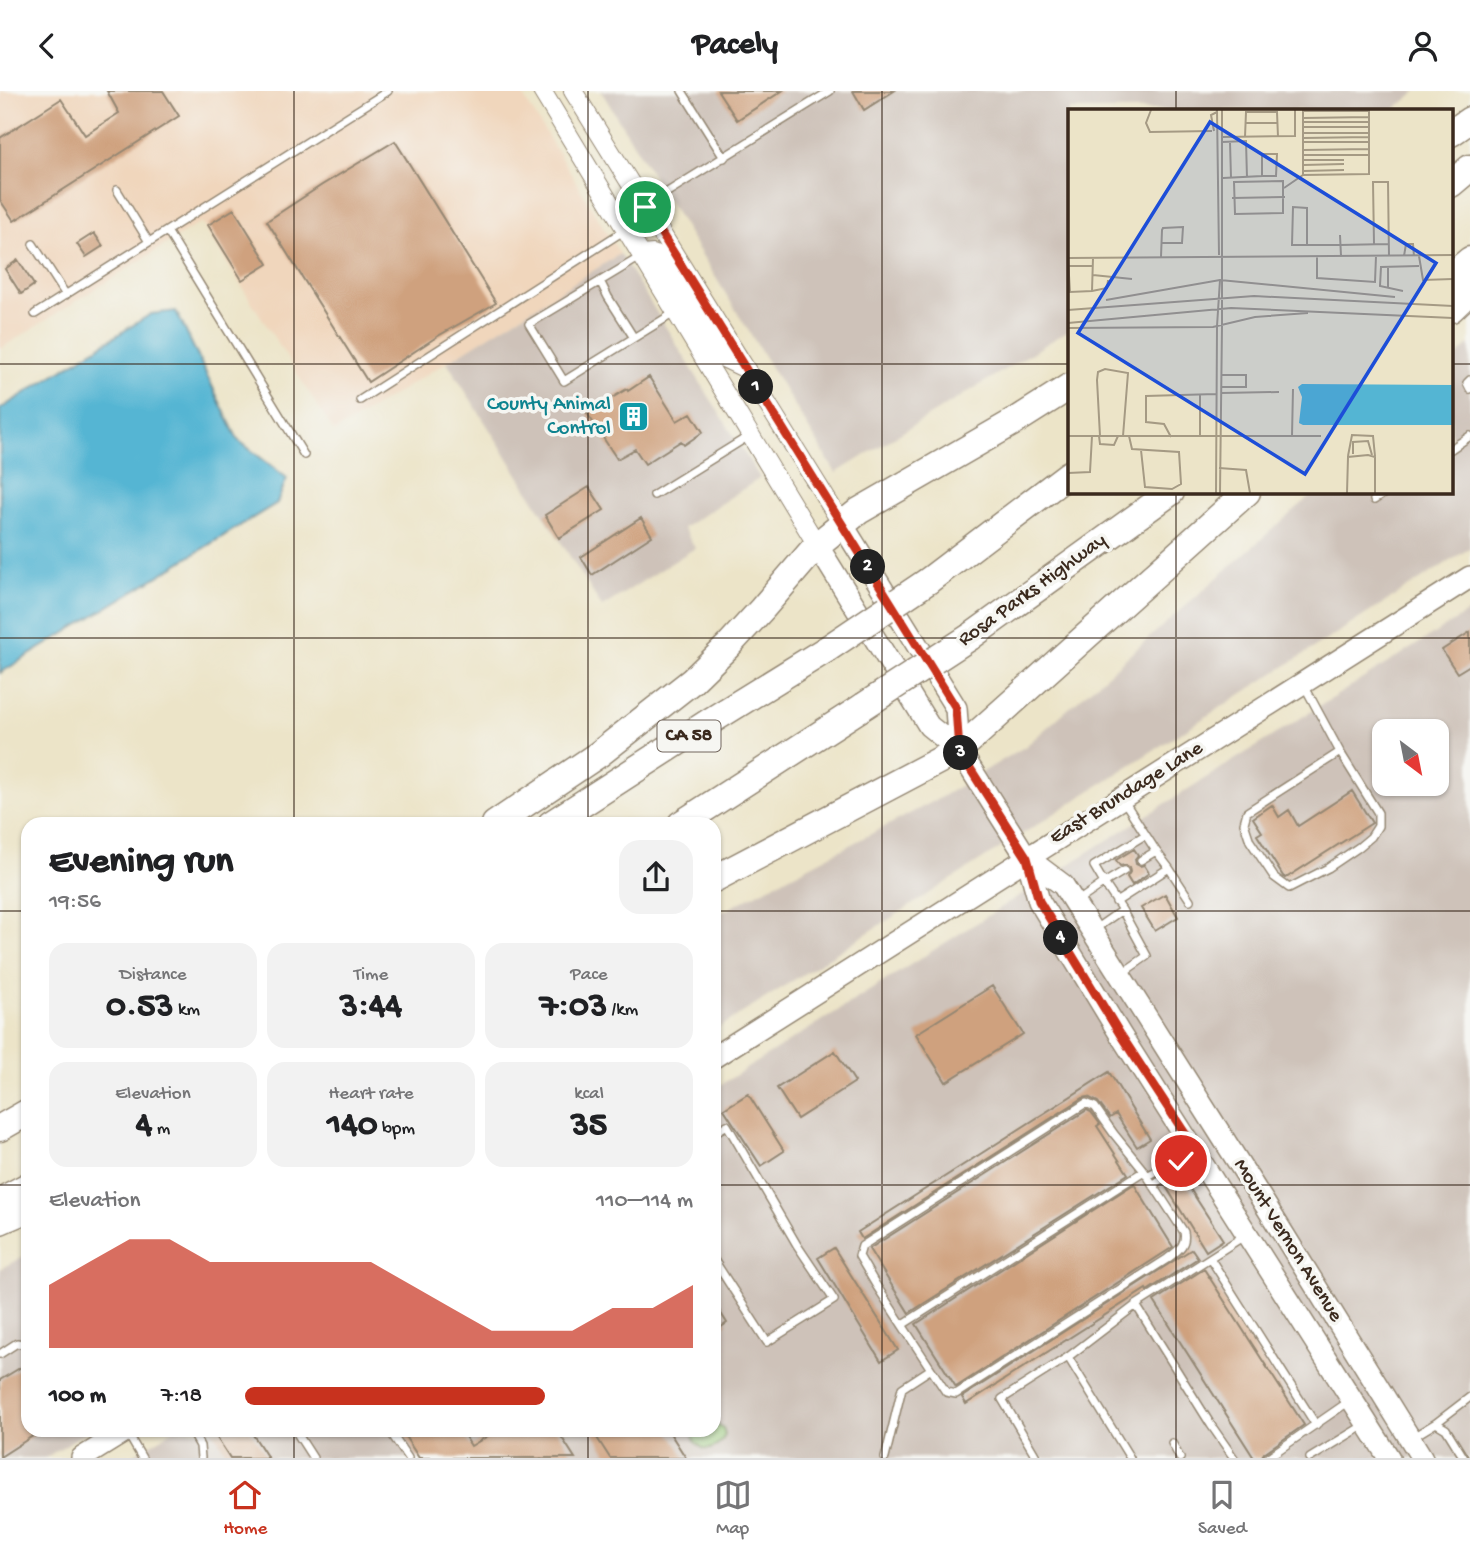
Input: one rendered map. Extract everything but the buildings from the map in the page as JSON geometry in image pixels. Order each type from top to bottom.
[{"type":"highway","points":[[1452,132],[1470,120]]},
{"type":"highway","points":[[1452,183],[1470,168]]},
{"type":"highway","points":[[1452,275],[1470,260]]},
{"type":"highway","points":[[1452,308],[1470,291]]},
{"type":"highway","points":[[505,817],[599,754],[692,681],[762,610],[817,545],[859,510],[1017,420],[1068,388]]},
{"type":"highway","name":"CA 58","points":[[562,817],[827,649],[928,581],[1068,475]]},
{"type":"highway","name":"Rosa Parks Highway","points":[[692,817],[970,637],[1170,493]]},
{"type":"highway","points":[[721,875],[959,751],[1246,493]]},
{"type":"highway","points":[[0,1128],[21,1116]]},
{"type":"highway","points":[[0,1201],[21,1190]]},
{"type":"highway","points":[[0,1221],[21,1212]]},
{"type":"main road","name":"Mount Vernon Avenue","points":[[842,524],[956,708],[959,751]]},
{"type":"main road","name":"Mount Vernon Avenue","points":[[817,545],[929,726],[959,751],[1027,858],[1039,901],[1120,1034],[1189,1157],[1247,1234],[1389,1458]]},
{"type":"main road","name":"East Brundage Lane","points":[[721,1053],[1470,577]]},
{"type":"main road","name":"Mount Vernon Avenue","points":[[1027,858],[1063,885],[1422,1458]]},
{"type":"main road","points":[[1287,1298],[1313,1282]]},
{"type":"main road","points":[[82,1458],[97,1438]]},
{"type":"street","name":"Mount Vernon Avenue","points":[[542,91],[817,545]]},
{"type":"street","name":"Mount Vernon Avenue","points":[[573,91],[842,524]]},
{"type":"street","points":[[642,255],[653,254],[662,260],[721,357],[746,369]]},
{"type":"lane","points":[[35,314],[388,91]]},
{"type":"lane","points":[[682,91],[724,158]]},
{"type":"lane","points":[[645,207],[830,91]]},
{"type":"lane","points":[[117,190],[149,242]]},
{"type":"lane","points":[[360,400],[626,229]]},
{"type":"lane","points":[[167,231],[304,455]]},
{"type":"lane","points":[[33,244],[66,295]]},
{"type":"lane","points":[[642,255],[529,324],[564,381],[676,312]]},
{"type":"lane","points":[[600,281],[634,338]]},
{"type":"lane","points":[[1470,380],[1467,383],[1470,389]]},
{"type":"lane","points":[[654,495],[750,436]]},
{"type":"lane","points":[[1452,448],[1470,436]]},
{"type":"lane","points":[[1374,500],[1384,493]]},
{"type":"lane","points":[[1303,683],[1340,753],[1378,813],[1377,826],[1371,837],[1328,868],[1289,888],[1274,877],[1250,841],[1244,823],[1247,812],[1340,753]]},
{"type":"lane","points":[[1122,798],[1190,900]]},
{"type":"lane","points":[[1119,975],[1147,956],[1094,866],[1145,835]]},
{"type":"lane","points":[[1141,860],[1156,851]]},
{"type":"lane","points":[[1116,902],[1169,869]]},
{"type":"lane","points":[[1074,903],[1124,871]]},
{"type":"lane","points":[[1092,931],[1122,910]]},
{"type":"lane","points":[[1086,1103],[1095,1107],[1146,1174],[1184,1232],[1183,1246],[1167,1259],[956,1394],[946,1392],[859,1256],[862,1246],[1086,1103]]},
{"type":"lane","points":[[721,1129],[727,1125],[797,1245],[834,1300],[767,1342],[721,1271]]},
{"type":"lane","points":[[902,1325],[1146,1174],[1189,1157]]},
{"type":"lane","points":[[1153,1185],[1177,1170],[1189,1157]]},
{"type":"lane","points":[[1037,1458],[1002,1399],[1068,1357],[1136,1305],[1247,1234]]},
{"type":"lane","points":[[1210,1258],[1316,1425]]},
{"type":"lane","points":[[1136,1305],[1234,1458]]},
{"type":"lane","points":[[0,1354],[17,1343],[21,1344]]},
{"type":"lane","points":[[1068,1357],[1130,1458]]},
{"type":"lane","points":[[885,1458],[902,1388],[931,1369]]},
{"type":"lane","points":[[1410,1438],[1436,1423],[1470,1397]]},
{"type":"lane","points":[[1267,1458],[1351,1400]]},
{"type":"lane","points":[[1310,1458],[1366,1423]]},
{"type":"lane","points":[[1436,1423],[1446,1429],[1464,1458]]},
{"type":"lane","points":[[130,1437],[142,1458]]},
{"type":"lane","points":[[195,1437],[200,1446],[201,1458]]},
{"type":"lane","points":[[300,1437],[313,1458]]},
{"type":"lane","points":[[394,1437],[408,1458]]},
{"type":"lane","points":[[1172,1443],[1180,1458]]},
{"type":"shaded area","points":[[0,91],[520,91],[620,254],[334,432],[201,222],[0,349]]},
{"type":"shaded area","points":[[601,91],[1417,91],[1395,109],[1068,109],[1068,331],[836,473]]},
{"type":"shaded area","points":[[620,254],[760,478],[683,528],[695,548],[602,607],[447,362]]},
{"type":"shaded area","points":[[1470,344],[1470,548],[721,1027],[721,912],[938,799],[1026,746],[1314,493],[1452,493],[1452,361]]},
{"type":"shaded area","points":[[1470,611],[1470,1458],[129,1458],[163,1437],[721,1437],[721,1085]]},
{"type":"shaded area","points":[[21,1258],[21,1437],[78,1437],[45,1458],[0,1458],[0,1269]]},
{"type":"green space","points":[[721,1428],[723,1429],[725,1435],[711,1449],[704,1449],[693,1437],[721,1437]]},
{"type":"water","points":[[176,311],[238,440],[287,478],[277,503],[0,673],[0,409],[151,314]]},
{"type":"place","name":"County Animal Control","points":[[634,417]]},
{"type":"route","points":[[645,207],[956,708],[959,751],[1027,858],[1039,901],[1120,1034],[1197,1152],[1181,1161]]}]
